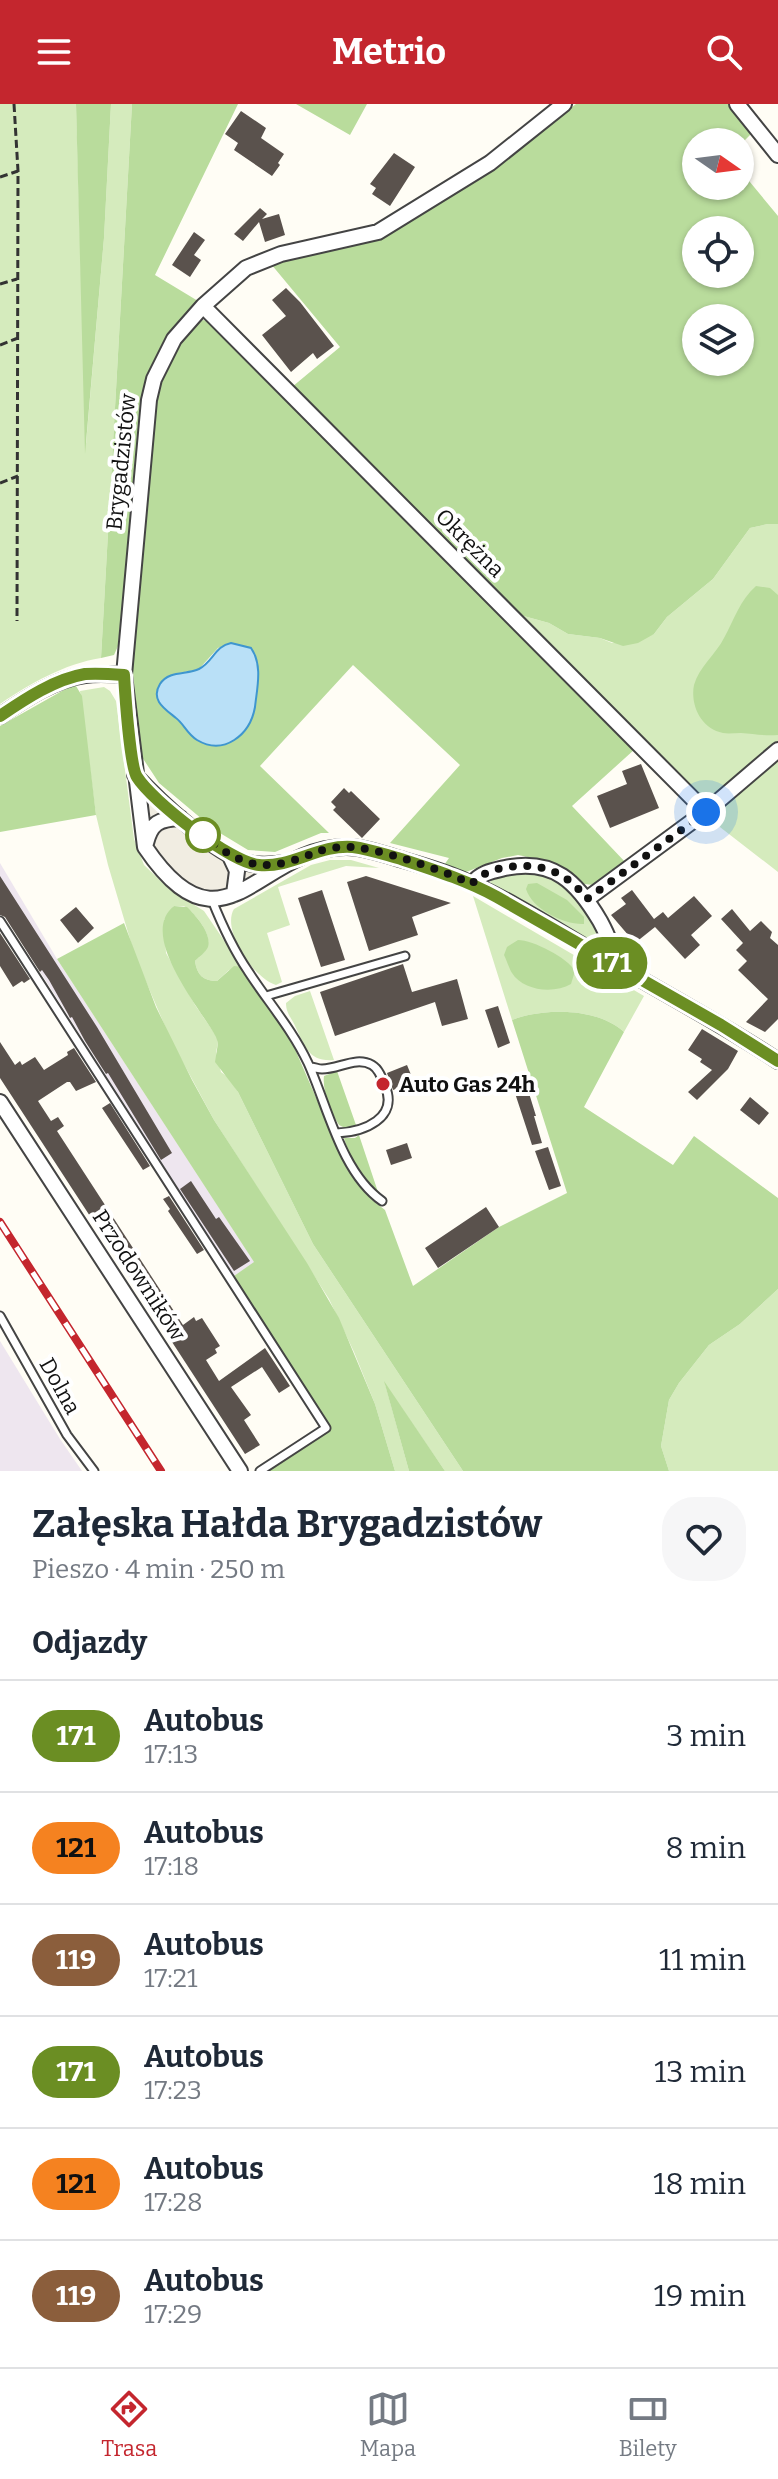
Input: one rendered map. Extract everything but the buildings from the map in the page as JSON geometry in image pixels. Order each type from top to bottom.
[{"type":"street","name":"Brygadzistów","points":[[145,847],[124,675],[149,400],[163,356],[203,306],[246,268],[281,254],[378,232],[490,163],[564,104]]},
{"type":"street","points":[[737,104],[778,155]]},
{"type":"street","name":"Okrężna","points":[[203,306],[706,812]]},
{"type":"street","points":[[0,716],[39,692],[68,679],[87,674],[124,675]]},
{"type":"street","points":[[587,899],[706,812],[778,750]]},
{"type":"street","points":[[135,775],[180,818],[229,854],[258,865],[289,862]]},
{"type":"street","points":[[180,818],[156,823],[149,830],[145,847],[159,869],[199,896],[224,900],[272,875],[289,862],[322,849],[351,847],[435,870],[472,884],[777,1057]]},
{"type":"street","points":[[229,854],[237,871],[234,894]]},
{"type":"street","points":[[472,884],[477,877],[489,871],[530,866],[565,877],[587,899],[607,934],[613,955],[611,962]]},
{"type":"street","name":"Przodowników","points":[[0,1102],[240,1471]]},
{"type":"lane","points":[[212,900],[233,946],[291,1031],[310,1067],[350,1166],[373,1195],[382,1201]]},
{"type":"lane","points":[[0,921],[326,1428],[260,1471]]},
{"type":"lane","points":[[266,996],[405,956]]},
{"type":"lane","points":[[310,1067],[322,1069],[355,1062],[368,1063],[380,1072],[389,1096],[383,1116],[357,1130],[337,1133]]},
{"type":"lane","name":"Dolna","points":[[0,1316],[67,1435],[94,1471]]},
{"type":"path","points":[[14,104],[18,171],[17,621]]},
{"type":"path","points":[[0,177],[18,171]]},
{"type":"path","points":[[0,284],[17,279]]},
{"type":"path","points":[[0,345],[18,338]]},
{"type":"path","points":[[0,483],[18,476]]},
{"type":"shaded area","points":[[142,771],[154,790],[197,823],[240,854],[281,876],[233,904],[210,906],[197,903],[179,892],[161,878],[145,859],[139,844],[127,772]]},
{"type":"shaded area","points":[[0,863],[57,959],[255,1263],[234,1276],[0,909]]},
{"type":"shaded area","points":[[0,1341],[60,1439],[82,1471],[0,1471]]},
{"type":"green space","points":[[0,104],[76,104],[86,444],[104,238],[111,104],[132,104],[101,658],[48,675],[0,704]]},
{"type":"green space","points":[[76,104],[111,104],[104,238],[85,454]]},
{"type":"green space","points":[[132,104],[238,104],[155,275],[198,301],[162,347],[146,386],[118,646],[114,655],[101,658]]},
{"type":"green space","points":[[296,104],[367,104],[350,135]]},
{"type":"green space","points":[[576,104],[728,104],[749,128],[682,128],[682,200],[754,200],[754,187],[778,216],[778,524],[750,528],[713,579],[667,617],[654,634],[638,643],[623,646],[600,638],[568,634],[549,623],[520,615],[292,387],[340,347],[271,264],[380,237],[496,165]]},
{"type":"green space","points":[[203,320],[211,322],[635,749],[572,806],[627,864],[594,885],[584,884],[548,861],[518,855],[461,874],[442,868],[449,858],[390,843],[460,765],[353,665],[260,766],[329,833],[321,833],[275,852],[248,850],[215,830],[159,783],[140,754],[132,659],[154,413],[170,360],[193,326]],"holes":[[[231,643],[251,648],[259,670],[254,714],[230,742],[214,743],[196,737],[157,697],[175,674],[199,669],[218,648]]]},
{"type":"green space","points":[[778,524],[778,872],[707,817],[715,812],[520,615],[549,623],[568,634],[600,638],[612,643],[654,634],[667,617],[713,579],[750,528]]},
{"type":"green space","points":[[756,586],[770,588],[778,595],[778,735],[715,731],[699,715],[694,700],[694,685],[721,644],[741,604]]},
{"type":"green space","points":[[76,686],[82,696],[96,815],[0,832],[0,726]]},
{"type":"green space","points":[[104,687],[116,701],[134,839],[144,865],[169,889],[204,911],[242,967],[229,970],[217,981],[202,976],[195,961],[205,951],[208,939],[199,920],[184,906],[174,906],[164,920],[166,953],[217,1037],[216,1052],[221,1072],[238,1092],[313,1244],[463,1471],[445,1471],[385,1384],[409,1471],[395,1471],[375,1404],[329,1299],[214,1120],[171,1040],[135,956],[96,815],[80,691]]},
{"type":"green space","points":[[330,860],[351,860],[379,868],[346,866],[278,887],[290,925],[267,933],[282,982],[276,985],[267,981],[250,964],[236,941],[231,918],[234,909],[311,865]]},
{"type":"green space","points":[[515,873],[549,878],[572,891],[605,941],[603,944],[595,945],[490,884],[491,879]]},
{"type":"green space","points":[[537,883],[567,900],[584,917],[584,924],[558,919],[535,903],[526,889],[528,884]]},
{"type":"green space","points":[[473,896],[644,996],[624,1032],[600,1018],[571,1012],[540,1013],[512,1020]]},
{"type":"green space","points":[[174,906],[187,907],[208,936],[208,947],[195,961],[202,976],[217,981],[234,966],[242,967],[288,1033],[347,1169],[371,1199],[385,1210],[413,1286],[499,1227],[567,1193],[512,1020],[525,1016],[571,1012],[613,1024],[624,1032],[584,1107],[673,1165],[694,1136],[778,1198],[778,1289],[740,1324],[709,1345],[679,1383],[669,1400],[661,1446],[669,1471],[463,1471],[313,1244],[238,1092],[215,1062],[216,1037],[186,991],[167,953],[163,935],[165,919]]},
{"type":"green space","points":[[124,923],[156,1007],[192,1080],[339,1318],[375,1404],[395,1471],[267,1471],[331,1428],[234,1276],[254,1262],[57,959]]},
{"type":"green space","points":[[518,940],[541,946],[558,955],[575,971],[571,984],[548,990],[523,984],[511,971],[504,955],[507,947]]},
{"type":"green space","points":[[310,991],[334,1060],[319,1059],[309,1052],[287,1010],[286,1003]]},
{"type":"green space","points":[[337,1071],[356,1125],[345,1128],[339,1125],[333,1114],[324,1088],[324,1076]]},
{"type":"green space","points":[[359,1135],[378,1192],[357,1168],[344,1138]]},
{"type":"green space","points":[[778,1289],[778,1471],[669,1471],[661,1446],[669,1400],[679,1383],[709,1345],[740,1324]]},
{"type":"green space","points":[[384,1381],[445,1471],[409,1471]]},
{"type":"water","points":[[231,643],[251,648],[255,655],[258,677],[255,707],[242,734],[217,746],[194,738],[179,720],[163,708],[157,690],[168,677],[199,669],[221,647]]},
{"type":"railway","points":[[0,1222],[161,1471]]},
{"type":"bus line","name":"171","points":[[0,716],[39,692],[68,679],[87,674],[124,675],[135,775],[180,818],[229,854],[258,865],[289,862],[322,849],[351,847],[460,879],[721,1025],[778,1061]]},
{"type":"place","name":"Auto Gas 24h","points":[[383,1084]]},
{"type":"route","points":[[203,835],[229,854],[258,865],[289,862],[322,849],[351,847],[435,870],[472,884],[477,877],[489,871],[521,865],[543,868],[573,882],[587,899],[706,812]]}]
